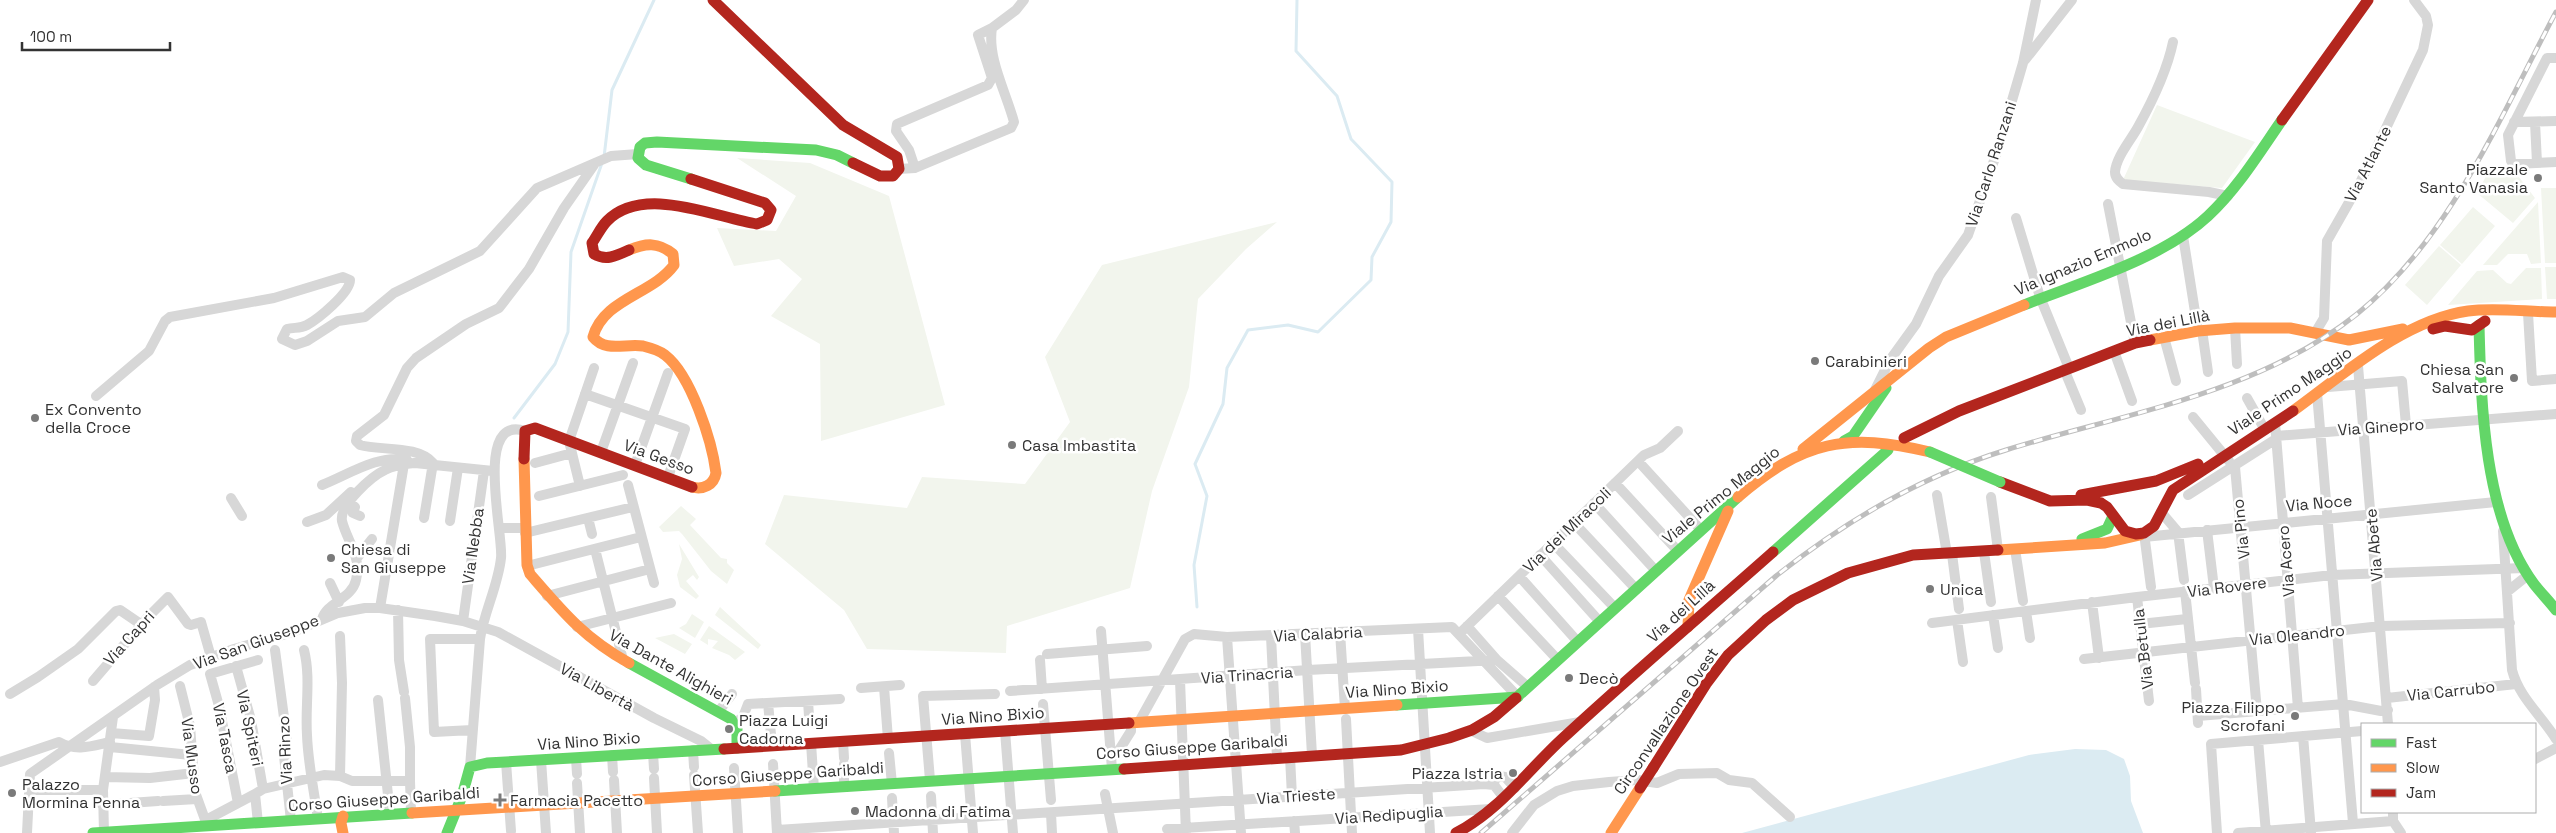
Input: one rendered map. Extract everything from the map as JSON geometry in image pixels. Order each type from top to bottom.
[{"type":"street","points":[[713,0],[843,125],[890,151],[897,157],[899,169]]},
{"type":"street","points":[[915,168],[909,150],[896,131],[897,124],[988,85],[992,78],[988,53],[992,28],[1016,10],[1024,0]]},
{"type":"street","name":"Via Carlo Ranzani","points":[[1873,393],[1884,370],[1916,324],[1939,276],[1968,235],[1996,154],[2023,63],[2036,0]]},
{"type":"street","points":[[2023,63],[2072,0]]},
{"type":"street","name":"Via Ignazio Emmolo","points":[[1796,455],[1929,348],[1946,337],[2148,255],[2183,236],[2207,217],[2228,196],[2368,0]]},
{"type":"street","name":"Via Atlante","points":[[2315,333],[2324,318],[2327,241],[2360,183],[2423,50],[2428,25],[2426,16],[2414,0]]},
{"type":"street","points":[[2173,42],[2169,62],[2138,128],[2117,163],[2115,173],[2117,178],[2124,184],[2209,192],[2228,196]]},
{"type":"street","points":[[96,396],[149,351],[165,321],[180,314],[274,298],[343,277],[350,280],[350,287],[345,293],[306,326],[288,329],[282,339],[295,345],[307,342],[338,321],[365,317],[394,293],[480,250],[532,192],[611,156],[638,154],[642,144],[657,142],[802,149],[837,155],[880,176],[892,176],[899,169],[915,168],[1013,125],[1012,114],[988,53]]},
{"type":"street","points":[[2552,58],[2508,135],[2511,161],[2514,164],[2537,161],[2556,162]]},
{"type":"street","points":[[2514,122],[2556,121]]},
{"type":"street","points":[[2535,122],[2537,161]]},
{"type":"street","name":"Via Gesso","points":[[525,431],[535,428],[696,488],[705,488],[712,485],[716,474],[692,396],[672,360],[651,348],[634,345],[606,347],[600,345],[593,337],[595,327],[603,317],[667,275],[672,270],[675,259],[670,250],[650,245],[633,247],[613,258],[602,259],[592,250],[592,243],[601,226],[624,207],[638,202],[671,205],[757,224],[767,220],[771,210],[765,203],[754,199],[646,165],[638,158],[638,154]]},
{"type":"street","points":[[424,518],[433,463],[429,458],[397,449],[360,445],[356,441],[357,436],[384,415],[407,368],[416,358],[466,324],[499,308],[529,269],[564,208],[594,164]]},
{"type":"street","points":[[2108,204],[2135,343]]},
{"type":"street","points":[[2016,218],[2040,298],[2081,410]]},
{"type":"street","points":[[2183,236],[2208,372]]},
{"type":"street","points":[[2375,355],[2390,342],[2423,323],[2468,312],[2556,312]]},
{"type":"street","points":[[2468,312],[2479,316],[2485,419],[2496,502],[2526,571],[2556,610]]},
{"type":"street","points":[[2468,312],[2460,320],[2466,329],[2481,368]]},
{"type":"street","points":[[2375,355],[2428,330],[2445,326],[2474,330],[2479,324],[2497,317],[2528,313]]},
{"type":"street","points":[[2528,313],[2532,381],[2556,379]]},
{"type":"street","name":"Via dei Lillà","points":[[1904,438],[1932,423],[2066,368],[2135,343],[2200,331],[2235,328],[2290,328],[2335,338],[2360,339],[2423,323]]},
{"type":"street","points":[[2235,328],[2238,364]]},
{"type":"street","points":[[2164,337],[2176,381]]},
{"type":"street","points":[[2360,339],[2367,344],[2375,355]]},
{"type":"street","points":[[2114,351],[2132,401]]},
{"type":"street","name":"Viale Primo Maggio","points":[[2223,455],[2265,430],[2316,393],[2375,355]]},
{"type":"street","points":[[601,452],[633,363]]},
{"type":"street","name":"Via Abete","points":[[2358,366],[2362,430],[2372,514],[2388,723]]},
{"type":"street","points":[[580,486],[569,440],[594,368]]},
{"type":"street","points":[[635,465],[668,372]]},
{"type":"street","points":[[1846,415],[1839,429],[1844,442],[1853,436],[1892,378]]},
{"type":"street","points":[[2327,387],[2360,386],[2402,381],[2406,426]]},
{"type":"street","points":[[2316,393],[2353,822]]},
{"type":"street","points":[[585,394],[685,429],[668,477]]},
{"type":"street","points":[[2247,398],[2265,430]]},
{"type":"street","points":[[1874,406],[1872,425],[1879,440]]},
{"type":"street","name":"Via Ginepro","points":[[2276,438],[2320,432],[2556,414]]},
{"type":"street","points":[[2193,416],[2223,455],[2235,467]]},
{"type":"street","name":"Via Acero","points":[[2275,423],[2298,704]]},
{"type":"street","name":"Via Nebba","points":[[463,621],[488,471],[501,439],[512,430],[525,431]]},
{"type":"street","name":"Via Dante Alighieri","points":[[525,431],[523,438],[527,566],[537,584],[577,627],[602,648],[719,711],[735,723],[737,748]]},
{"type":"street","name":"Via dei Miracoli","points":[[1455,631],[1467,626],[1644,454],[1660,448],[1678,431]]},
{"type":"street","points":[[2188,495],[2235,467],[2276,438]]},
{"type":"street","name":"Viale Primo Maggio","points":[[1472,731],[1518,697],[1701,530],[1769,473],[1796,455],[1844,442],[1879,440],[1930,452],[2020,492],[2042,499]]},
{"type":"street","name":"Via dei Lillà","points":[[1474,824],[1504,798],[1582,722],[1888,450]]},
{"type":"street","points":[[535,463],[572,453]]},
{"type":"street","points":[[2042,499],[2058,499],[2132,487],[2156,481],[2223,455]]},
{"type":"street","points":[[1950,554],[2127,540],[2144,535],[2157,523],[2161,510],[2173,490],[2223,455]]},
{"type":"street","points":[[322,485],[360,468],[386,461],[404,460],[415,463]]},
{"type":"street","points":[[1638,461],[1701,530]]},
{"type":"street","points":[[307,522],[326,515],[377,470],[404,464],[433,463],[488,471],[501,528],[502,558],[480,639],[470,767],[457,810],[447,833]]},
{"type":"street","points":[[380,608],[404,464]]},
{"type":"street","name":"Via Pino","points":[[2235,467],[2257,711]]},
{"type":"street","points":[[450,521],[458,468]]},
{"type":"street","points":[[322,619],[324,612],[345,597],[356,580],[357,558],[342,520],[343,513],[349,502],[376,475],[387,469]]},
{"type":"street","points":[[539,496],[580,486],[626,480],[654,583]]},
{"type":"street","points":[[1615,483],[1678,551]]},
{"type":"street","points":[[2062,545],[2107,529],[2113,516],[2115,499],[2132,487],[2144,487],[2156,495],[2161,510],[2178,532],[2184,580]]},
{"type":"street","points":[[1937,495],[1950,554],[1959,609]]},
{"type":"street","points":[[1991,497],[1998,550]]},
{"type":"street","points":[[231,498],[242,516]]},
{"type":"street","points":[[2042,499],[2057,502],[2093,501],[2106,507],[2122,529],[2144,535]]},
{"type":"street","points":[[349,502],[355,507],[353,513],[360,516]]},
{"type":"street","name":"Via Noce","points":[[2144,535],[2496,502]]},
{"type":"street","points":[[1594,504],[1656,571]]},
{"type":"street","points":[[1688,627],[1689,600],[1731,505]]},
{"type":"street","points":[[501,528],[526,531],[633,507]]},
{"type":"street","points":[[588,518],[592,534]]},
{"type":"street","points":[[2502,519],[2512,670],[2516,684],[2526,700],[2551,726],[2556,739]]},
{"type":"street","points":[[1574,523],[1636,589]]},
{"type":"street","points":[[2207,530],[2214,588]]},
{"type":"street","points":[[2144,535],[2151,587]]},
{"type":"street","points":[[527,566],[641,537]]},
{"type":"street","points":[[357,558],[372,539]]},
{"type":"street","points":[[1553,543],[1615,608]]},
{"type":"street","points":[[595,549],[623,660]]},
{"type":"street","points":[[2015,550],[2030,638]]},
{"type":"street","points":[[1984,552],[1991,602]]},
{"type":"street","name":"Circonvallazione Ovest","points":[[1611,833],[1706,684],[1728,655],[1766,620],[1793,600],[1832,580],[1881,563],[1913,556],[1950,554]]},
{"type":"street","points":[[1540,556],[1600,622]]},
{"type":"street","name":"Via Rovere","points":[[1932,624],[1993,615],[2024,606],[2092,602],[2332,575],[2506,566],[2526,571]]},
{"type":"street","points":[[547,596],[650,568]]},
{"type":"street","points":[[2508,591],[2526,571]]},
{"type":"street","points":[[1519,576],[1578,642]]},
{"type":"street","points":[[330,582],[339,602]]},
{"type":"street","points":[[2185,591],[2198,720],[2298,704],[2343,699],[2380,711],[2388,710]]},
{"type":"street","points":[[1498,596],[1558,660]]},
{"type":"street","name":"Via Capri","points":[[93,681],[168,597],[188,624],[200,622],[211,657]]},
{"type":"street","name":"Via Betulla","points":[[2137,597],[2149,700]]},
{"type":"street","points":[[2092,602],[2098,658]]},
{"type":"street","points":[[577,627],[671,603]]},
{"type":"street","name":"Via San Giuseppe","points":[[27,833],[30,774],[179,668],[293,632],[322,619],[352,609],[380,608],[398,610],[482,626]]},
{"type":"street","points":[[10,694],[38,678],[78,649],[116,611],[120,610],[142,625]]},
{"type":"street","points":[[398,610],[398,660],[404,695],[411,776],[411,812]]},
{"type":"street","points":[[1993,615],[1998,648]]},
{"type":"street","points":[[2140,624],[2187,619]]},
{"type":"street","points":[[1957,620],[1963,662]]},
{"type":"street","name":"Via Oleandro","points":[[2084,659],[2381,626],[2510,623]]},
{"type":"street","name":"Via Libertà","points":[[482,626],[498,632],[654,718],[701,741],[711,749]]},
{"type":"street","points":[[1467,626],[1497,660],[1528,687]]},
{"type":"street","points":[[1418,629],[1424,704],[1430,833]]},
{"type":"street","name":"Via Calabria","points":[[1163,681],[1185,639],[1194,634],[1227,637],[1418,629],[1455,631]]},
{"type":"street","points":[[1101,631],[1112,769]]},
{"type":"street","points":[[1455,631],[1518,697]]},
{"type":"street","points":[[1340,632],[1352,833]]},
{"type":"street","points":[[1305,634],[1312,755]]},
{"type":"street","points":[[340,636],[342,683],[340,776]]},
{"type":"street","points":[[1271,636],[1277,758]]},
{"type":"street","points":[[1227,637],[1234,760],[1241,829]]},
{"type":"street","points":[[472,730],[434,732],[430,639],[480,639]]},
{"type":"street","points":[[1042,689],[1044,657],[1147,646]]},
{"type":"street","name":"Via Rinzo","points":[[275,650],[287,740],[284,756],[291,821]]},
{"type":"street","points":[[304,650],[307,662],[307,734],[318,819]]},
{"type":"street","points":[[236,666],[258,660]]},
{"type":"street","name":"Via Trinacria","points":[[1010,691],[1308,670],[1497,660]]},
{"type":"street","name":"Via Tasca","points":[[236,666],[210,674],[221,716],[238,803]]},
{"type":"street","name":"Via Spiteri","points":[[236,666],[251,720],[264,826]]},
{"type":"street","points":[[1180,680],[1186,830]]},
{"type":"street","points":[[1111,755],[1116,755],[1135,722],[1163,681]]},
{"type":"street","name":"Via Carrubo","points":[[2387,698],[2516,684]]},
{"type":"street","points":[[861,688],[900,685]]},
{"type":"street","name":"Via Musso","points":[[180,686],[190,726],[191,755],[197,799],[206,822]]},
{"type":"street","points":[[884,686],[888,738]]},
{"type":"street","points":[[0,762],[59,742],[68,747],[77,748],[149,736],[155,700],[154,687]]},
{"type":"street","points":[[719,711],[732,694]]},
{"type":"street","points":[[930,780],[923,696],[994,694]]},
{"type":"street","name":"Via Nino Bixio","points":[[470,767],[506,762],[1274,713],[1310,711],[1345,714],[1424,704],[1518,697]]},
{"type":"street","points":[[735,723],[743,716],[748,704],[840,699]]},
{"type":"street","points":[[378,700],[390,814]]},
{"type":"street","points":[[808,701],[809,716]]},
{"type":"street","points":[[768,703],[772,745]]},
{"type":"street","points":[[1044,704],[1051,800]]},
{"type":"street","points":[[104,833],[103,790],[113,716]]},
{"type":"street","points":[[1472,731],[1487,738],[1582,722]]},
{"type":"street","points":[[2217,833],[2210,744],[2258,744],[2303,740],[2346,736],[2361,730]]},
{"type":"street","points":[[1005,731],[1013,833]]},
{"type":"street","name":"Corso Giuseppe Garibaldi","points":[[93,833],[180,830],[206,822],[264,826],[291,821],[343,816],[814,789],[1400,750],[1455,738],[1472,731]]},
{"type":"street","points":[[965,734],[973,833]]},
{"type":"street","points":[[2303,740],[2311,830]]},
{"type":"street","points":[[110,741],[191,755]]},
{"type":"street","points":[[843,741],[844,786]]},
{"type":"street","points":[[811,743],[814,789]]},
{"type":"street","points":[[2258,744],[2266,832]]},
{"type":"street","points":[[2536,758],[2556,748]]},
{"type":"street","points":[[692,750],[698,833]]},
{"type":"street","points":[[653,753],[658,833]]},
{"type":"street","points":[[889,754],[892,784]]},
{"type":"street","points":[[612,755],[617,833]]},
{"type":"street","points":[[1290,757],[1292,796]]},
{"type":"street","points":[[576,758],[580,833]]},
{"type":"street","points":[[541,760],[546,833]]},
{"type":"street","points":[[506,762],[510,831]]},
{"type":"street","points":[[773,764],[777,832]]},
{"type":"street","points":[[734,768],[738,833]]},
{"type":"street","points":[[105,778],[150,778],[194,773]]},
{"type":"street","points":[[1512,833],[1534,805],[1557,791],[1573,786],[1609,782],[1637,780],[1657,782],[1679,774],[1717,773],[1729,780],[1752,783],[1790,817]]},
{"type":"street","points":[[206,822],[259,792],[324,775],[340,776],[352,781],[411,776]]},
{"type":"street","name":"Via Trieste","points":[[777,832],[894,828],[932,821],[972,818],[1489,784],[1499,776],[1505,777],[1514,788]]},
{"type":"street","points":[[1489,784],[1504,798]]},
{"type":"street","points":[[29,790],[103,790]]},
{"type":"street","points":[[1105,794],[1113,833]]},
{"type":"street","points":[[931,796],[933,833]]},
{"type":"street","points":[[892,798],[894,828]]},
{"type":"street","points":[[102,805],[197,799]]},
{"type":"street","name":"Via Redipuglia","points":[[1167,829],[1241,829],[1294,821],[1491,810]]},
{"type":"street","points":[[1051,813],[1052,833]]},
{"type":"street","points":[[343,816],[340,823],[343,833]]},
{"type":"street","points":[[2238,833],[2311,830],[2393,816],[2401,833]]},
{"type":"street","points":[[1294,821],[1295,833]]},
{"type":"street","points":[[1456,833],[1474,824]]},
{"type":"street","points":[[1464,833],[1474,824]]},
{"type":"shaded area","points":[[2157,105],[2255,142],[2222,188],[2123,180]]},
{"type":"shaded area","points":[[737,158],[810,163],[889,196],[945,405],[821,441],[820,344],[771,316],[802,279],[779,259],[734,266],[717,228],[776,231],[796,196]]},
{"type":"shaded area","points":[[2491,167],[2495,169],[2512,168],[2535,198],[2513,223],[2477,193]]},
{"type":"shaded area","points":[[2541,188],[2556,188],[2556,263],[2545,263]]},
{"type":"shaded area","points":[[2538,202],[2541,263],[2531,264],[2527,254],[2508,254],[2497,265],[2483,265]]},
{"type":"shaded area","points":[[2473,207],[2495,226],[2462,264],[2440,245]]},
{"type":"shaded area","points":[[1277,222],[1246,249],[1198,299],[1189,387],[1152,491],[1130,588],[1007,626],[1006,653],[867,649],[844,610],[765,544],[784,495],[907,508],[922,477],[1025,484],[1070,422],[1045,357],[1102,265]]},
{"type":"shaded area","points":[[2439,246],[2461,265],[2427,305],[2405,285]]},
{"type":"shaded area","points":[[2545,267],[2556,267],[2556,299],[2547,299]]},
{"type":"shaded area","points":[[2526,268],[2541,268],[2542,299],[2448,305],[2477,271],[2493,270],[2507,283],[2511,284]]},
{"type":"shaded area","points":[[681,506],[696,519],[690,525],[721,558],[727,559],[727,563],[734,570],[727,584],[711,571],[679,531],[663,532],[659,527]]},
{"type":"shaded area","points":[[679,544],[699,577],[697,580],[693,575],[686,581],[699,596],[696,599],[680,587],[677,575],[682,559]]},
{"type":"shaded area","points":[[720,607],[761,645],[758,649],[715,615]]},
{"type":"shaded area","points":[[692,614],[704,622],[695,638],[679,628],[686,624]]},
{"type":"shaded area","points":[[709,626],[745,652],[735,660],[729,655],[712,648],[718,641],[708,639],[708,645],[700,640]]},
{"type":"shaded area","points":[[674,634],[692,644],[685,654],[655,638]]},
{"type":"shaded area","points":[[2075,749],[2106,750],[2124,759],[2130,776],[2131,801],[2143,833],[1742,833],[2029,755]]},
{"type":"waterway","points":[[604,157],[612,90],[654,0]]},
{"type":"waterway","points":[[1197,607],[1194,565],[1207,496],[1195,464],[1223,404],[1227,368],[1248,330],[1288,325],[1318,332],[1371,280],[1372,257],[1391,222],[1392,182],[1351,139],[1337,96],[1296,51],[1297,0]]},
{"type":"waterway","points":[[514,418],[555,364],[568,332],[571,252],[602,163]]},
{"type":"railway","points":[[1481,833],[1776,576],[1829,537],[1885,502],[1944,473],[2006,450],[2143,412],[2233,382],[2277,364],[2318,341],[2357,314],[2390,284],[2420,250],[2446,213],[2493,133],[2556,12]]},
{"type":"traffic: fast","points":[[2024,305],[2145,257],[2189,231],[2208,216],[2229,194],[2282,120]]},
{"type":"traffic: fast","points":[[691,179],[646,165],[638,158],[640,147],[645,143],[657,142],[816,150],[837,155],[853,163]]},
{"type":"traffic: fast","points":[[2479,325],[2484,424],[2495,494],[2517,557],[2534,584],[2556,610]]},
{"type":"traffic: fast","points":[[1844,441],[1853,436],[1886,388]]},
{"type":"traffic: fast","points":[[1773,552],[1888,450]]},
{"type":"traffic: fast","points":[[1930,452],[2000,482]]},
{"type":"traffic: fast","points":[[1516,698],[1738,497]]},
{"type":"traffic: fast","points":[[2082,539],[2107,529],[2113,516]]},
{"type":"traffic: fast","points":[[629,663],[731,719],[737,729],[737,748]]},
{"type":"traffic: fast","points":[[1397,705],[1518,697]]},
{"type":"traffic: fast","points":[[447,833],[462,796],[470,767],[487,763],[724,749]]},
{"type":"traffic: fast","points":[[775,791],[1124,769]]},
{"type":"traffic: fast","points":[[93,833],[412,813]]},
{"type":"traffic: slow","points":[[629,250],[646,245],[662,247],[673,254],[674,265],[654,283],[617,305],[598,324],[593,337],[604,345],[637,345],[658,350],[674,364],[683,377],[692,393],[705,427],[716,473],[713,481],[707,486],[700,488],[692,487]]},
{"type":"traffic: slow","points":[[1803,449],[1929,348],[1946,337],[2024,305]]},
{"type":"traffic: slow","points":[[2293,411],[2376,350],[2421,325],[2444,316],[2489,309],[2556,312]]},
{"type":"traffic: slow","points":[[2150,340],[2198,331],[2235,328],[2290,328],[2349,340],[2403,329]]},
{"type":"traffic: slow","points":[[1738,497],[1784,464],[1805,453],[1827,446],[1850,443],[1874,443],[1930,452]]},
{"type":"traffic: slow","points":[[524,459],[527,565],[530,574],[564,612],[587,634],[613,654],[629,663]]},
{"type":"traffic: slow","points":[[1688,627],[1689,600],[1728,511]]},
{"type":"traffic: slow","points":[[1998,550],[2105,543],[2140,535]]},
{"type":"traffic: slow","points":[[1129,723],[1397,705]]},
{"type":"traffic: slow","points":[[1611,833],[1640,788]]},
{"type":"traffic: slow","points":[[412,813],[775,791]]},
{"type":"traffic: slow","points":[[343,816],[341,823],[343,833]]},
{"type":"traffic: jam","points":[[713,0],[843,125],[897,157],[899,169],[893,176],[880,176],[853,163]]},
{"type":"traffic: jam","points":[[2282,120],[2368,0]]},
{"type":"traffic: jam","points":[[629,250],[615,256],[603,257],[594,254],[592,243],[607,221],[622,210],[640,205],[679,206],[757,224],[767,220],[771,210],[765,203],[691,179]]},
{"type":"traffic: jam","points":[[2433,329],[2445,326],[2472,330],[2485,321]]},
{"type":"traffic: jam","points":[[1904,438],[1959,411],[2135,343],[2150,340]]},
{"type":"traffic: jam","points":[[2000,482],[2050,501],[2087,500],[2101,503],[2107,507],[2125,531],[2136,534],[2144,533],[2154,526],[2173,490],[2293,411]]},
{"type":"traffic: jam","points":[[524,459],[525,431],[535,428],[692,487]]},
{"type":"traffic: jam","points":[[2081,495],[2156,481],[2198,464]]},
{"type":"traffic: jam","points":[[1653,768],[1706,684],[1728,655],[1766,620],[1793,600],[1848,573],[1913,555],[1998,550]]},
{"type":"traffic: jam","points":[[1456,833],[1472,824],[1500,802],[1550,750],[1589,714],[1773,552]]},
{"type":"traffic: jam","points":[[1124,769],[1401,750],[1472,730],[1494,717],[1516,698]]},
{"type":"traffic: jam","points":[[724,749],[1129,723]]},
{"type":"traffic: jam","points":[[1640,788],[1653,768]]},
{"type":"place","name":"Piazzale Santo Vanasia","points":[[2538,178]]},
{"type":"place","name":"Carabinieri","points":[[1815,361]]},
{"type":"place","name":"Chiesa San Salvatore","points":[[2514,378]]},
{"type":"place","name":"Ex Convento della Croce","points":[[35,418]]},
{"type":"place","name":"Casa Imbastita","points":[[1012,445]]},
{"type":"place","name":"Chiesa di San Giuseppe","points":[[331,558]]},
{"type":"place","name":"Unica","points":[[1930,589]]},
{"type":"place","name":"Decò","points":[[1569,678]]},
{"type":"place","name":"Piazza Filippo Scrofani","points":[[2295,716]]},
{"type":"place","name":"Piazza Luigi Cadorna","points":[[729,729]]},
{"type":"place","name":"Piazza Istria","points":[[1513,773]]},
{"type":"place","name":"Palazzo Mormina Penna","points":[[12,793]]},
{"type":"place","name":"Farmacia Pacetto","points":[[500,800]]},
{"type":"place","name":"Madonna di Fatima","points":[[855,811]]}]
